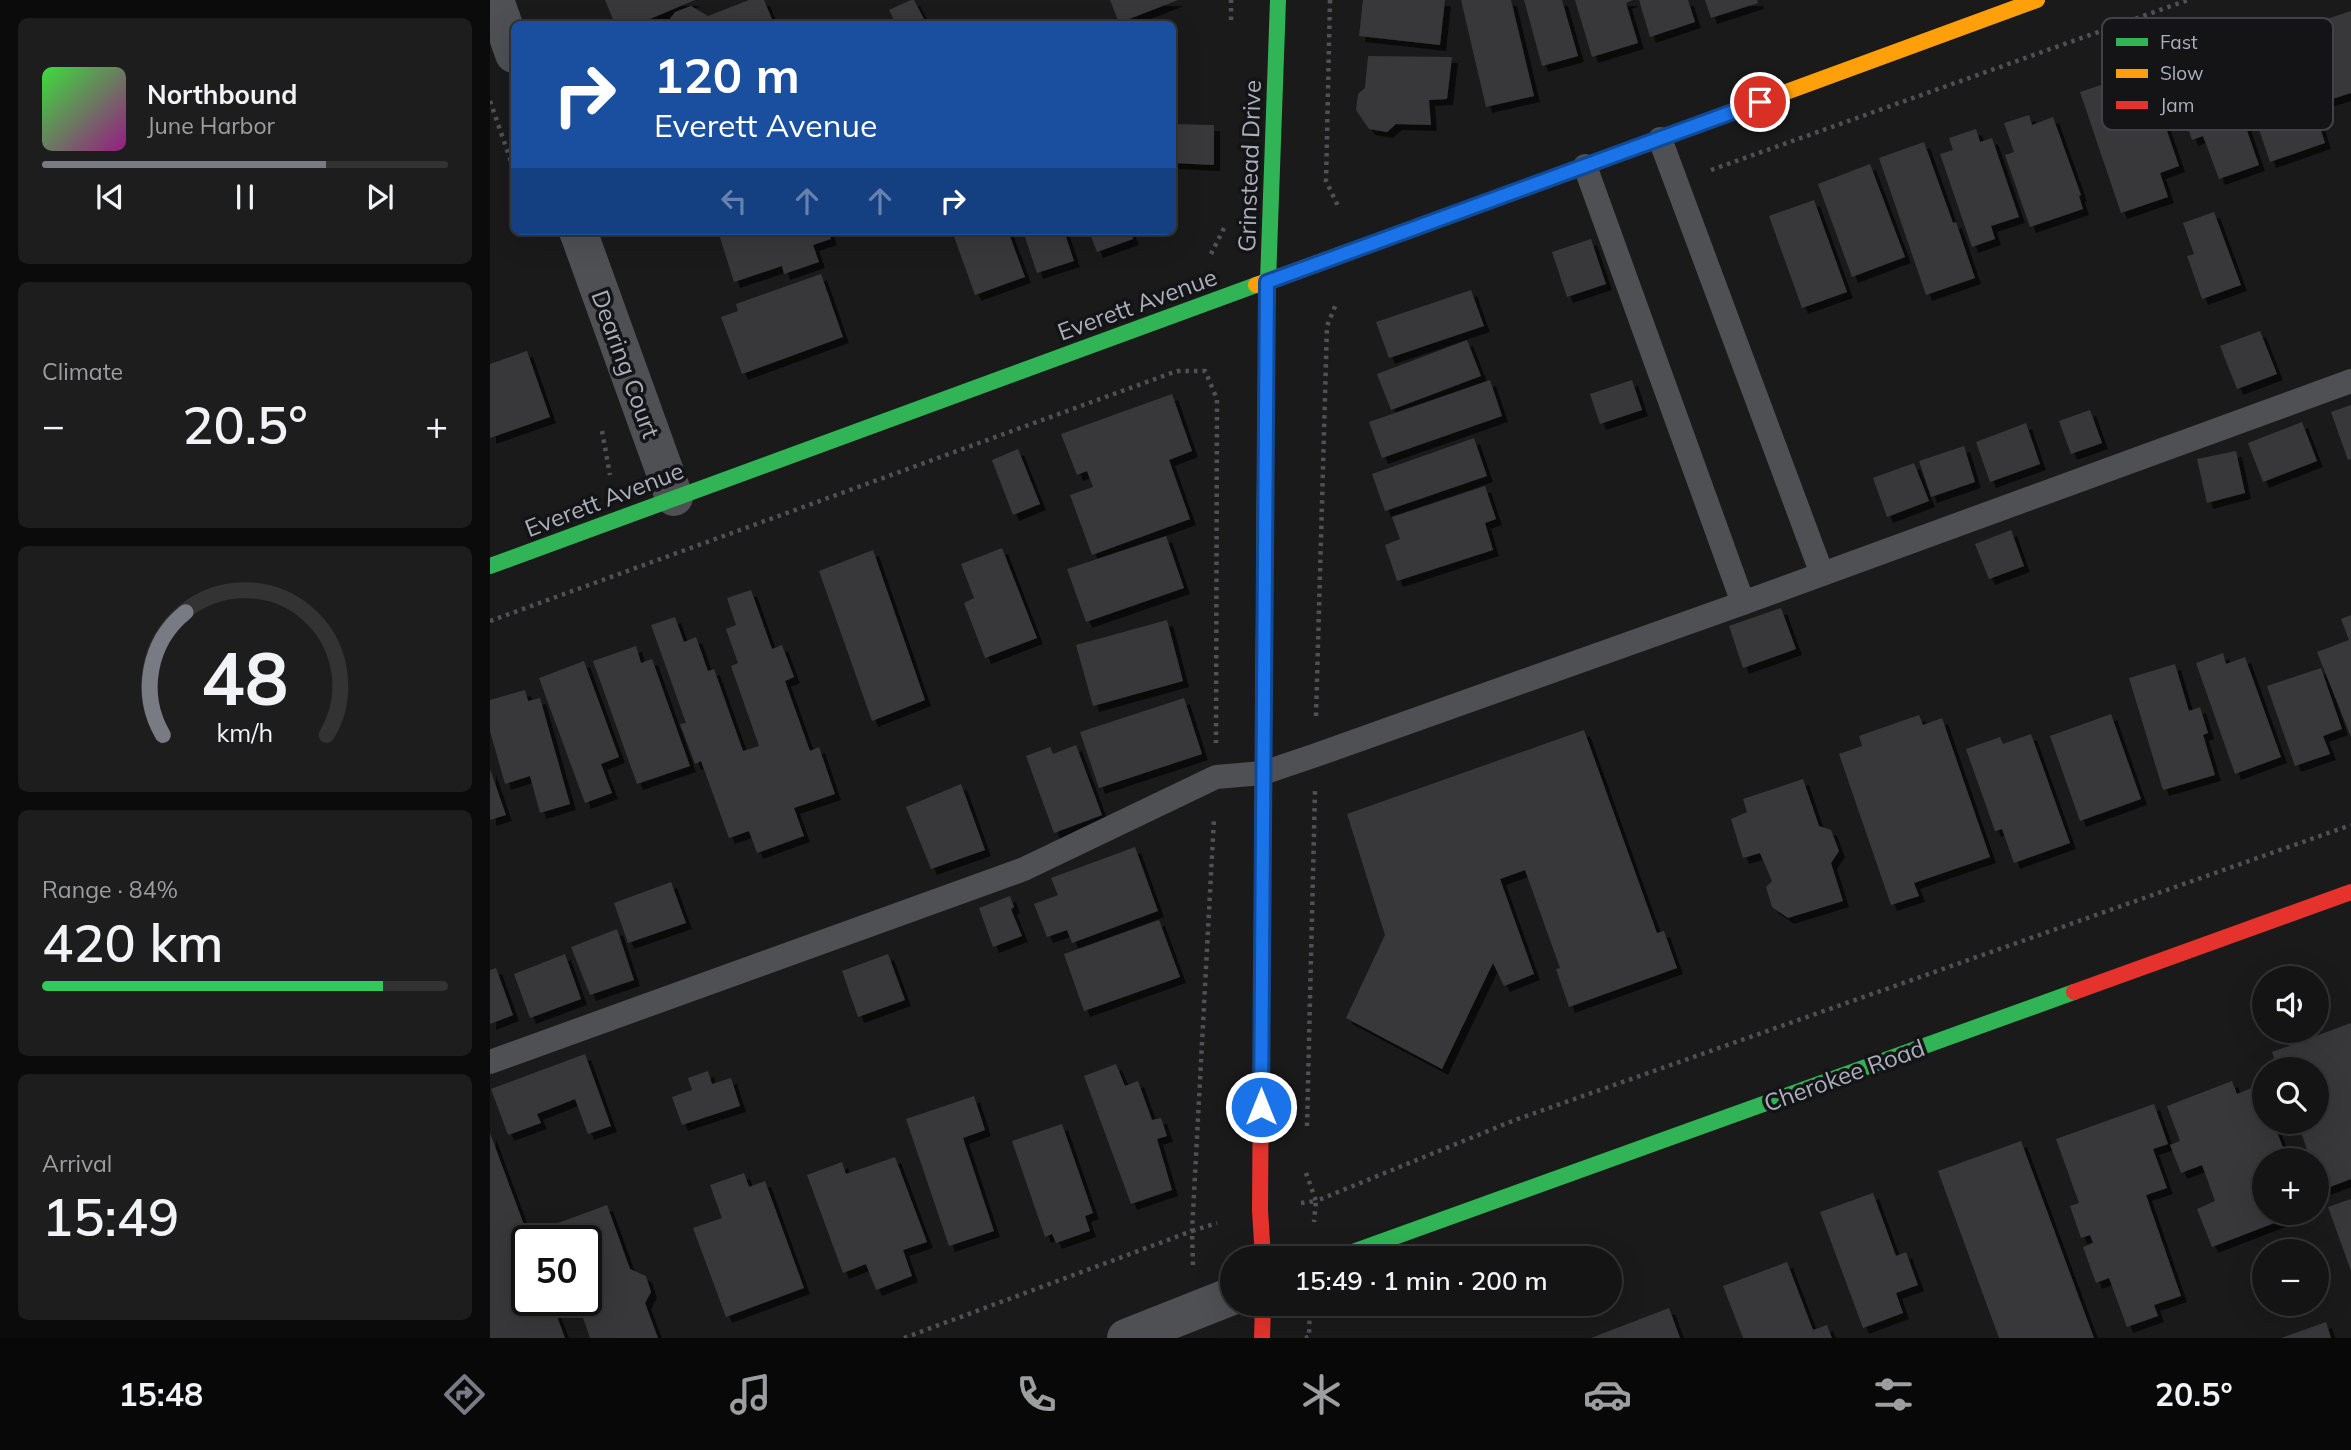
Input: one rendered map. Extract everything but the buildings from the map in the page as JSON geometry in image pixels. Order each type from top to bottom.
[{"type":"street","points":[[495,0],[511,45]]},
{"type":"street","name":"Grinstead Drive","points":[[1262,1246],[1260,1210],[1267,282],[1278,0]]},
{"type":"street","name":"Everett Avenue","points":[[490,566],[1190,307],[1267,282],[2037,0]]},
{"type":"street","name":"Dearing Court","points":[[579,235],[674,497]]},
{"type":"street","name":"Cherokee Road","points":[[1369,1246],[2351,892]]},
{"type":"street","points":[[1126,1338],[1220,1301]]},
{"type":"street","points":[[1262,1338],[1263,1316]]},
{"type":"lane","points":[[1660,139],[1822,574]]},
{"type":"lane","points":[[1585,166],[1743,603]]},
{"type":"lane","points":[[490,1062],[1024,869],[1216,777],[1263,773],[1743,603],[2351,381]]},
{"type":"path","points":[[1231,0],[1231,28]]},
{"type":"path","points":[[1330,0],[1326,181],[1338,206]]},
{"type":"path","points":[[490,101],[511,161]]},
{"type":"path","points":[[1199,259],[1211,254],[1227,220]]},
{"type":"path","points":[[490,621],[1177,371],[1205,371],[1217,399],[1216,777],[1192,1231],[904,1338]]},
{"type":"path","points":[[610,475],[659,456]]},
{"type":"path","points":[[1305,1338],[1309,1337],[1310,1316]]},
{"type":"traffic: fast","points":[[1267,309],[1278,0]]},
{"type":"traffic: fast","points":[[490,566],[1256,285]]},
{"type":"traffic: fast","points":[[1369,1246],[2074,992]]},
{"type":"traffic: slow","points":[[1685,129],[2037,0]]},
{"type":"traffic: slow","points":[[1256,285],[1536,184]]},
{"type":"traffic: slow","points":[[1262,914],[1265,477]]},
{"type":"traffic: jam","points":[[1536,184],[1685,129]]},
{"type":"traffic: jam","points":[[1265,477],[1267,309]]},
{"type":"traffic: jam","points":[[2074,992],[2351,892]]},
{"type":"traffic: jam","points":[[1262,914],[1260,1210],[1262,1246]]},
{"type":"traffic: jam","points":[[1262,1338],[1263,1316]]},
{"type":"route","points":[[1261,1107],[1267,282],[1760,102]]}]
